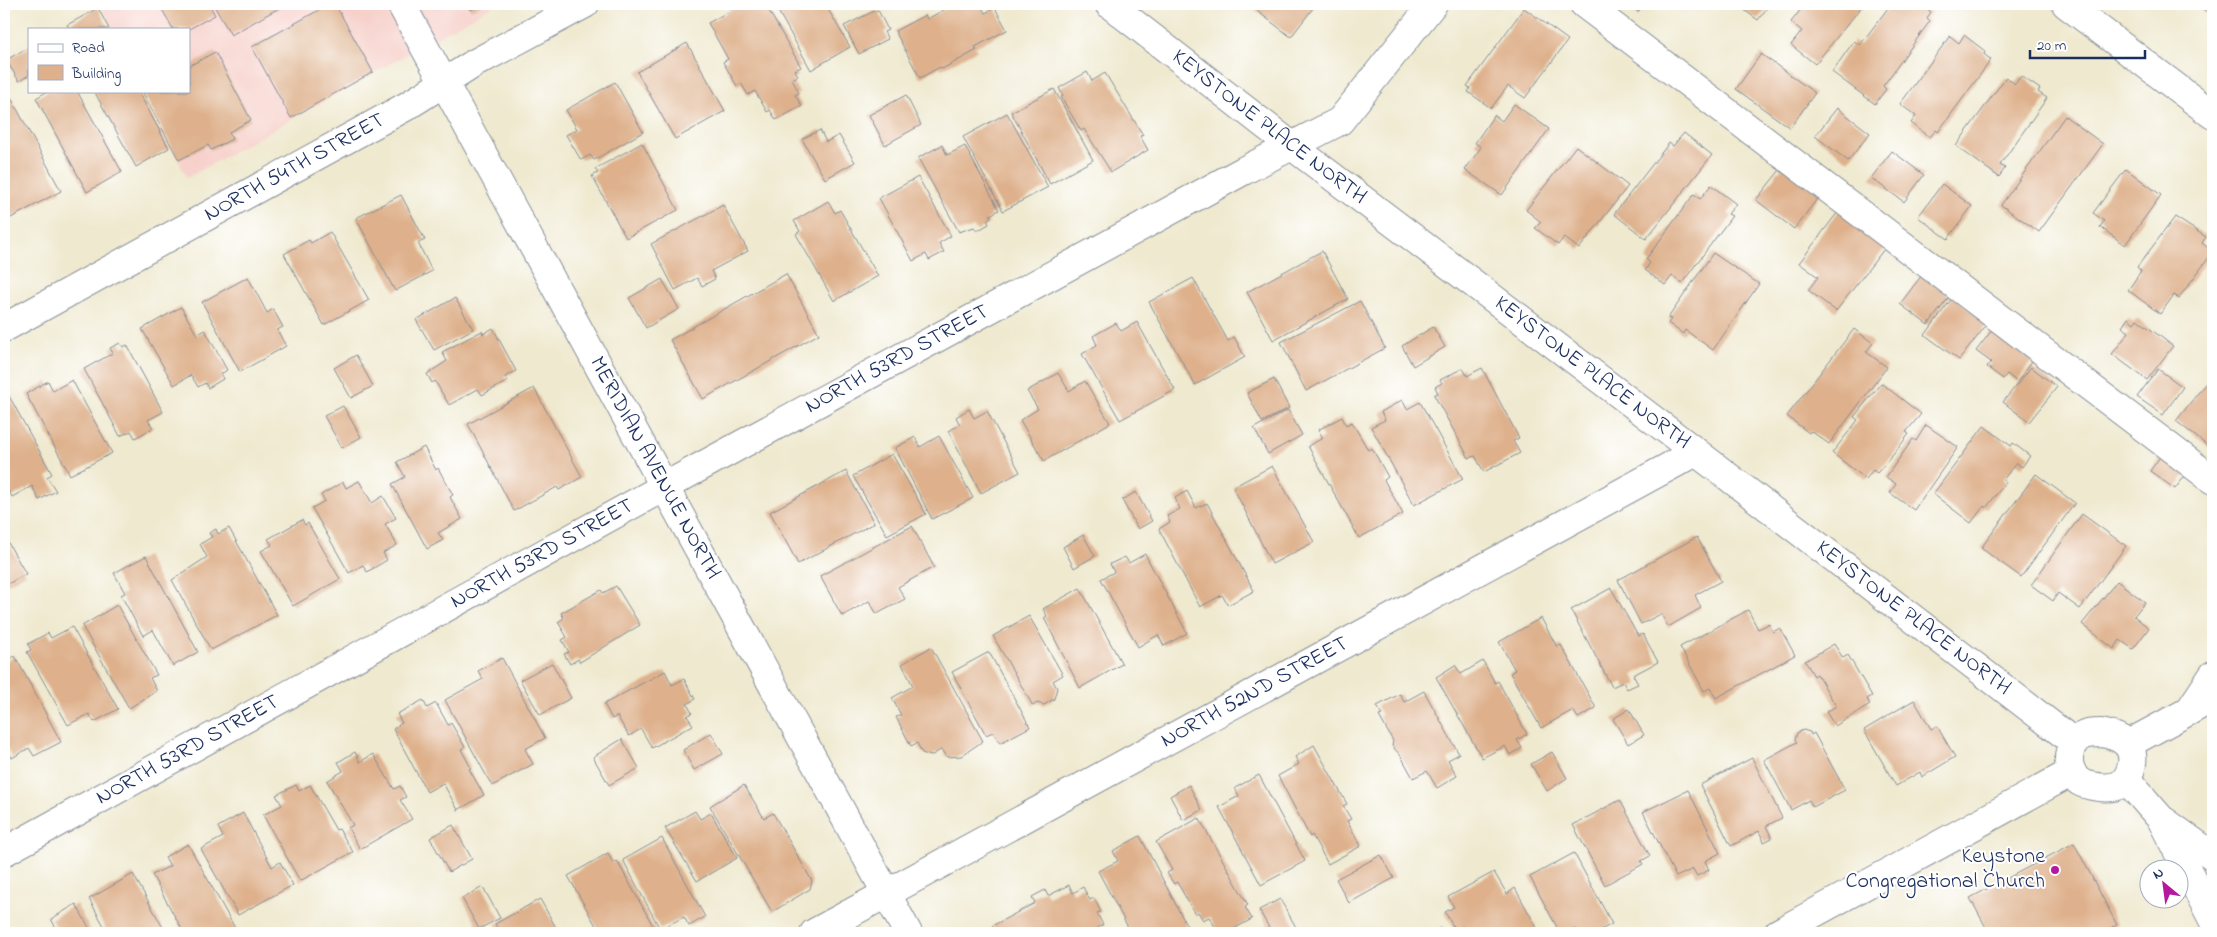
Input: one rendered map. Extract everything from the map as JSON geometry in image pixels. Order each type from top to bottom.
[{"type":"street","name":"MERIDIAN AVENUE NORTH","points":[[401,4],[445,82],[663,488],[908,933]]},
{"type":"street","name":"NORTH 54TH STREET","points":[[4,328],[398,111],[475,63],[585,4]]},
{"type":"street","name":"KEYSTONE PLACE NORTH","points":[[1109,4],[1292,146],[1696,452],[2075,743]]},
{"type":"street","points":[[1292,146],[1340,121],[1433,4]]},
{"type":"street","points":[[1584,4],[2213,480]]},
{"type":"street","points":[[2066,4],[2213,115]]},
{"type":"street","name":"NORTH 53RD STREET","points":[[4,852],[663,488],[1292,146]]},
{"type":"street","name":"NORTH 52ND STREET","points":[[814,933],[886,892],[1696,452]]},
{"type":"street","points":[[2188,712],[2213,675]]},
{"type":"street","points":[[2128,744],[2213,698]]},
{"type":"street","points":[[2102,733],[2114,735],[2128,744],[2132,752],[2131,770],[2121,784],[2112,787],[2092,786],[2080,782],[2072,772],[2069,756],[2072,746],[2079,738],[2090,734],[2102,733]]},
{"type":"street","points":[[1778,933],[2072,772]]},
{"type":"street","points":[[2126,779],[2161,819],[2213,856]]},
{"type":"street","points":[[2161,819],[2213,920]]},
{"type":"shaded area","points":[[100,4],[496,4],[187,178],[144,92],[190,92],[190,28],[112,28]]},
{"type":"building","points":[[159,4],[209,4],[215,15],[190,28],[172,28]]},
{"type":"building","points":[[213,4],[286,4],[231,35]]},
{"type":"building","points":[[330,4],[335,4],[373,72],[291,118],[252,47]]},
{"type":"building","points":[[468,4],[483,4],[471,10]]},
{"type":"building","points":[[742,4],[765,4],[801,67],[795,70],[798,76],[792,79],[799,93],[795,95],[802,106],[776,120],[770,110],[767,112],[755,91],[748,95],[741,83],[737,86],[723,62],[728,59],[708,23]]},
{"type":"building","points":[[774,4],[825,4],[850,47],[811,70]]},
{"type":"building","points":[[955,4],[980,4],[985,13],[995,8],[1007,30],[975,47],[977,50],[942,69],[940,67],[920,78],[895,31],[925,15],[927,19]]},
{"type":"building","points":[[1248,4],[1316,4],[1291,37]]},
{"type":"building","points":[[1626,4],[1643,4],[1638,12]]},
{"type":"building","points":[[1736,4],[1775,4],[1772,8],[1769,5],[1758,20]]},
{"type":"building","points":[[1805,4],[1864,4],[1815,64],[1791,45],[1802,31],[1791,22]]},
{"type":"building","points":[[1891,4],[1920,4],[1931,12],[1927,18],[1930,21],[1883,86],[1886,89],[1875,104],[1832,72],[1854,41],[1860,45]]},
{"type":"building","points":[[2195,4],[2213,4],[2213,16]]},
{"type":"building","points":[[98,8],[108,28],[68,28],[67,25]]},
{"type":"building","points":[[1524,8],[1568,40],[1525,98],[1508,86],[1491,108],[1468,92],[1470,88],[1467,86]]},
{"type":"building","points":[[878,10],[888,30],[884,32],[888,39],[859,54],[844,26]]},
{"type":"building","points":[[1964,35],[1985,51],[1984,54],[1991,60],[1938,132],[1936,130],[1930,137],[1911,123],[1916,116],[1900,104],[1950,36],[1959,43]]},
{"type":"building","points":[[687,43],[725,111],[675,139],[637,72]]},
{"type":"building","points":[[28,48],[28,76],[19,81],[6,60]]},
{"type":"building","points":[[215,52],[251,120],[229,132],[232,139],[211,150],[208,145],[179,160],[143,92],[190,92],[190,65]]},
{"type":"building","points":[[1761,54],[1815,93],[1790,128],[1736,89]]},
{"type":"building","points":[[1087,72],[1092,81],[1105,73],[1143,135],[1140,136],[1148,150],[1111,172],[1084,129],[1081,131],[1061,97],[1063,96],[1059,88]]},
{"type":"building","points":[[2021,76],[2040,89],[2038,92],[2047,98],[2000,165],[2005,168],[1999,177],[1956,146],[2006,77],[2015,84]]},
{"type":"building","points":[[615,82],[643,132],[594,160],[590,155],[581,160],[566,135],[577,129],[566,110]]},
{"type":"building","points":[[1054,89],[1093,160],[1050,184],[1011,112]]},
{"type":"building","points":[[46,92],[78,92],[122,172],[87,192],[36,98]]},
{"type":"building","points":[[95,92],[139,92],[169,148],[136,167]]},
{"type":"building","points":[[906,95],[921,125],[885,145],[869,115]]},
{"type":"building","points":[[10,96],[61,191],[9,219],[4,210],[4,99]]},
{"type":"building","points":[[1514,104],[1549,129],[1502,195],[1465,170],[1481,147],[1475,143],[1494,115],[1502,121]]},
{"type":"building","points":[[1837,108],[1870,133],[1848,161],[1815,136]]},
{"type":"building","points":[[1007,113],[1048,187],[1003,211],[963,137]]},
{"type":"building","points":[[2065,116],[2103,144],[2039,232],[2001,205]]},
{"type":"building","points":[[820,130],[826,142],[839,135],[855,162],[825,179],[802,139]]},
{"type":"building","points":[[1684,133],[1712,155],[1646,239],[1614,214],[1669,143],[1673,146]]},
{"type":"building","points":[[642,143],[678,210],[626,238],[592,176],[598,173],[595,169]]},
{"type":"building","points":[[942,145],[947,155],[965,146],[999,210],[990,215],[991,217],[987,220],[989,224],[977,231],[974,227],[959,232],[918,158]]},
{"type":"building","points":[[1576,146],[1628,186],[1579,249],[1564,237],[1558,245],[1535,228],[1541,222],[1526,210]]},
{"type":"building","points":[[1892,151],[1924,175],[1904,202],[1871,178]]},
{"type":"building","points":[[1784,165],[1821,194],[1794,229],[1756,200]]},
{"type":"building","points":[[2126,169],[2161,195],[2125,245],[2100,227],[2104,221],[2093,213]]},
{"type":"building","points":[[918,177],[951,236],[939,243],[944,252],[929,260],[926,254],[913,261],[879,198]]},
{"type":"building","points":[[1942,184],[1972,206],[1948,239],[1918,217]]},
{"type":"building","points":[[1711,185],[1736,204],[1728,214],[1732,216],[1682,283],[1672,276],[1665,285],[1645,270],[1650,263],[1646,259],[1694,194],[1700,199]]},
{"type":"building","points":[[401,195],[425,240],[418,243],[432,271],[395,291],[356,218]]},
{"type":"building","points":[[828,201],[835,213],[840,210],[878,276],[834,301],[796,234],[800,231],[794,221]]},
{"type":"building","points":[[723,205],[748,251],[711,271],[715,279],[702,286],[697,278],[675,290],[651,244]]},
{"type":"building","points":[[1841,208],[1888,244],[1836,311],[1808,290],[1818,277],[1799,263]]},
{"type":"building","points":[[2175,217],[2206,237],[2202,243],[2213,252],[2178,299],[2174,295],[2160,314],[2128,290],[2141,271],[2137,267]]},
{"type":"building","points":[[330,232],[369,300],[324,325],[284,254],[309,240],[311,243]]},
{"type":"building","points":[[1322,251],[1348,299],[1273,340],[1247,292]]},
{"type":"building","points":[[1713,253],[1759,284],[1713,350],[1685,330],[1683,334],[1668,323],[1671,319],[1668,318]]},
{"type":"building","points":[[786,274],[819,334],[703,399],[670,340]]},
{"type":"building","points":[[1922,275],[1950,296],[1928,325],[1900,304]]},
{"type":"building","points":[[248,277],[267,313],[273,309],[283,327],[277,330],[286,346],[240,372],[202,302]]},
{"type":"building","points":[[1193,278],[1228,341],[1234,337],[1245,357],[1195,385],[1149,302]]},
{"type":"building","points":[[662,279],[679,309],[646,328],[629,298]]},
{"type":"building","points":[[1953,297],[1988,323],[1959,360],[1925,335]]},
{"type":"building","points":[[455,298],[473,329],[434,350],[416,320]]},
{"type":"building","points":[[1360,301],[1385,348],[1306,391],[1281,342]]},
{"type":"building","points":[[181,307],[197,335],[205,330],[227,370],[221,374],[223,379],[208,388],[205,383],[198,387],[191,375],[174,385],[142,329]]},
{"type":"building","points":[[2128,318],[2134,323],[2137,319],[2173,346],[2147,380],[2112,354],[2129,332],[2122,327]]},
{"type":"building","points":[[1137,322],[1175,390],[1120,420],[1082,354],[1097,345],[1093,336],[1116,323],[1121,331]]},
{"type":"building","points":[[1433,327],[1445,347],[1413,366],[1402,346]]},
{"type":"building","points":[[493,328],[516,371],[505,377],[508,381],[482,395],[478,389],[449,405],[435,381],[432,383],[427,374],[447,361],[442,352],[482,331],[483,334]]},
{"type":"building","points":[[1854,329],[1873,343],[1866,352],[1887,367],[1829,444],[1811,431],[1809,433],[1787,416]]},
{"type":"building","points":[[1992,330],[2032,361],[2017,382],[2007,374],[2003,379],[1987,367],[1991,362],[1976,351]]},
{"type":"building","points":[[120,343],[123,347],[127,345],[163,412],[148,420],[153,428],[135,438],[131,431],[120,436],[84,369],[113,353],[110,348]]},
{"type":"building","points":[[356,355],[373,386],[351,398],[334,368]]},
{"type":"building","points":[[2031,367],[2057,387],[2029,422],[2003,402]]},
{"type":"building","points":[[1463,368],[1467,376],[1482,368],[1519,438],[1513,441],[1520,453],[1484,472],[1475,456],[1469,458],[1434,395],[1438,393],[1435,387],[1442,383],[1440,380]]},
{"type":"building","points":[[2158,369],[2183,387],[2163,415],[2137,397]]},
{"type":"building","points":[[1058,373],[1069,391],[1085,381],[1110,423],[1044,461],[1020,420],[1038,409],[1027,391]]},
{"type":"building","points":[[2213,374],[2213,450],[2176,421]]},
{"type":"building","points":[[1274,379],[1289,408],[1262,422],[1247,393]]},
{"type":"building","points":[[72,380],[112,453],[70,475],[26,394],[48,381],[53,391]]},
{"type":"building","points":[[1881,383],[1921,414],[1906,432],[1909,434],[1893,455],[1877,473],[1873,470],[1866,479],[1832,453],[1858,420],[1854,417]]},
{"type":"building","points":[[534,388],[582,477],[559,490],[557,487],[514,511],[468,424]]},
{"type":"building","points":[[9,396],[52,474],[47,477],[56,491],[39,500],[32,486],[12,497],[4,483],[4,399]]},
{"type":"building","points":[[1402,400],[1407,409],[1420,402],[1463,479],[1414,505],[1371,427],[1385,420],[1381,412]]},
{"type":"building","points":[[343,406],[361,437],[342,448],[324,416]]},
{"type":"building","points":[[969,409],[974,418],[987,411],[1020,472],[981,493],[948,431],[960,425],[956,417]]},
{"type":"building","points":[[1288,410],[1302,435],[1268,454],[1254,428]]},
{"type":"building","points":[[1342,417],[1346,425],[1352,422],[1368,450],[1372,448],[1388,477],[1384,480],[1403,514],[1359,538],[1308,446],[1323,438],[1318,430]]},
{"type":"building","points":[[1926,425],[1958,447],[1914,510],[1890,493],[1896,484],[1886,477],[1913,439],[1916,441]]},
{"type":"building","points":[[1984,426],[2011,446],[2013,443],[2030,456],[2022,467],[2016,463],[2003,480],[2006,482],[1986,508],[1984,506],[1971,523],[1933,494]]},
{"type":"building","points":[[939,436],[973,498],[932,519],[895,448],[915,437],[920,447]]},
{"type":"building","points":[[424,447],[436,470],[438,468],[453,495],[450,497],[462,519],[438,533],[443,540],[427,549],[392,484],[405,477],[397,462]]},
{"type":"building","points":[[2164,451],[2190,469],[2175,489],[2150,471]]},
{"type":"building","points":[[892,454],[926,514],[887,535],[853,476]]},
{"type":"building","points":[[1272,466],[1314,542],[1272,564],[1233,487]]},
{"type":"building","points":[[846,471],[874,523],[798,564],[770,512]]},
{"type":"building","points":[[2036,474],[2075,503],[2021,577],[1981,548]]},
{"type":"building","points":[[359,481],[372,503],[383,496],[396,518],[385,524],[397,545],[383,553],[387,560],[367,572],[363,565],[349,573],[312,508],[325,501],[321,495],[343,482],[346,488]]},
{"type":"building","points":[[1187,491],[1196,508],[1207,503],[1254,591],[1228,605],[1222,595],[1200,607],[1159,529],[1170,522],[1167,516],[1180,509],[1175,498]]},
{"type":"building","points":[[1136,492],[1152,521],[1138,529],[1122,500]]},
{"type":"building","points":[[2082,514],[2126,546],[2080,609],[2058,593],[2053,601],[2031,585]]},
{"type":"building","points":[[302,520],[305,525],[308,523],[340,579],[293,606],[261,551],[272,545],[268,539]]},
{"type":"building","points":[[912,526],[934,567],[898,587],[905,599],[877,614],[869,601],[842,616],[820,576]]},
{"type":"building","points":[[229,528],[277,615],[211,650],[172,580],[207,557],[200,544],[212,537],[209,533],[216,529],[218,534]]},
{"type":"building","points":[[1083,535],[1095,556],[1074,568],[1063,547]]},
{"type":"building","points":[[1697,537],[1721,581],[1695,595],[1701,608],[1668,627],[1661,614],[1641,624],[1618,580]]},
{"type":"building","points":[[7,541],[26,574],[4,586],[4,543]]},
{"type":"building","points":[[1145,554],[1187,633],[1164,646],[1158,635],[1138,647],[1101,579],[1114,572],[1110,564],[1125,557],[1129,563]]},
{"type":"building","points":[[146,556],[198,652],[173,666],[153,630],[143,636],[121,595],[125,593],[114,573]]},
{"type":"building","points":[[2117,581],[2145,602],[2134,616],[2149,628],[2133,649],[2120,640],[2114,649],[2082,624]]},
{"type":"building","points":[[616,586],[640,625],[580,662],[578,659],[570,664],[564,654],[569,652],[562,640],[567,637],[558,622],[564,618],[561,613],[601,590],[603,593]]},
{"type":"building","points":[[1080,588],[1122,664],[1080,688],[1044,618],[1047,616],[1043,609]]},
{"type":"building","points":[[1611,588],[1638,636],[1643,634],[1658,662],[1633,675],[1638,684],[1627,689],[1623,682],[1612,687],[1571,610]]},
{"type":"building","points":[[117,605],[157,675],[150,678],[157,691],[129,708],[82,626]]},
{"type":"building","points":[[1748,610],[1758,629],[1769,624],[1773,632],[1780,628],[1795,655],[1716,698],[1710,688],[1704,691],[1680,647]]},
{"type":"building","points":[[1029,616],[1063,675],[1053,681],[1057,688],[1054,699],[1044,705],[1037,703],[1033,706],[993,636]]},
{"type":"building","points":[[1541,618],[1557,647],[1561,645],[1596,708],[1578,718],[1573,710],[1541,728],[1510,673],[1515,670],[1499,642]]},
{"type":"building","points":[[72,627],[118,709],[94,722],[89,714],[68,725],[27,652],[31,650],[28,644],[48,633],[51,638]]},
{"type":"building","points":[[1834,644],[1843,658],[1848,655],[1872,696],[1867,699],[1870,705],[1835,726],[1826,712],[1836,706],[1817,674],[1814,676],[1805,661]]},
{"type":"building","points":[[931,647],[983,741],[961,756],[947,757],[942,749],[931,756],[922,753],[917,743],[911,746],[896,717],[901,715],[892,698],[913,686],[902,664]]},
{"type":"building","points":[[989,652],[1030,727],[1000,743],[993,732],[986,735],[952,672]]},
{"type":"building","points":[[15,656],[61,742],[34,756],[29,748],[12,758],[4,743],[4,662]]},
{"type":"building","points":[[502,658],[545,738],[525,749],[533,764],[492,786],[445,700],[483,679],[478,671]]},
{"type":"building","points":[[1483,661],[1495,683],[1498,681],[1527,734],[1517,740],[1522,748],[1510,755],[1505,746],[1482,758],[1436,677],[1455,665],[1461,674]]},
{"type":"building","points":[[552,663],[571,698],[540,715],[520,680]]},
{"type":"building","points":[[665,671],[672,685],[684,679],[695,699],[687,704],[692,713],[687,716],[693,725],[652,748],[641,729],[629,736],[617,716],[612,719],[604,704]]},
{"type":"building","points":[[1424,691],[1459,754],[1448,760],[1457,776],[1437,788],[1427,771],[1413,778],[1401,756],[1392,746],[1393,741],[1379,716],[1382,715],[1377,706],[1400,694],[1404,702]]},
{"type":"building","points":[[423,700],[427,708],[436,703],[448,725],[451,723],[465,747],[461,749],[471,768],[469,769],[484,795],[458,810],[443,783],[427,792],[393,729],[402,723],[397,714]]},
{"type":"building","points":[[1914,700],[1931,729],[1937,726],[1955,757],[1922,777],[1920,772],[1896,786],[1864,730]]},
{"type":"building","points":[[1629,709],[1644,735],[1628,744],[1613,719]]},
{"type":"building","points":[[1803,730],[1810,732],[1811,735],[1814,733],[1845,790],[1813,807],[1809,800],[1791,810],[1764,760],[1797,742],[1795,740],[1797,733]]},
{"type":"building","points":[[711,733],[723,754],[694,770],[683,750]]},
{"type":"building","points":[[622,739],[639,768],[609,785],[593,757]]},
{"type":"building","points":[[1314,745],[1347,804],[1343,806],[1351,819],[1347,821],[1361,846],[1328,864],[1312,835],[1310,837],[1278,776],[1299,764],[1295,757]]},
{"type":"building","points":[[355,752],[360,762],[373,754],[394,789],[400,786],[406,797],[400,800],[412,819],[360,849],[348,828],[353,825],[327,781],[343,771],[338,762]]},
{"type":"building","points":[[1552,752],[1567,778],[1547,791],[1531,764]]},
{"type":"building","points":[[1752,758],[1782,818],[1766,826],[1772,838],[1764,842],[1759,831],[1731,846],[1700,785]]},
{"type":"building","points":[[1259,775],[1305,861],[1261,885],[1219,807],[1239,796],[1235,788]]},
{"type":"building","points":[[296,785],[299,791],[310,785],[336,830],[339,829],[353,852],[300,881],[263,815],[282,805],[276,795]]},
{"type":"building","points":[[744,785],[764,818],[773,813],[812,881],[810,889],[772,912],[710,806]]},
{"type":"building","points":[[1189,785],[1202,810],[1183,820],[1170,796]]},
{"type":"building","points":[[1688,790],[1720,853],[1705,861],[1709,870],[1697,876],[1693,869],[1676,877],[1643,812]]},
{"type":"building","points":[[1620,800],[1650,856],[1641,861],[1643,864],[1605,885],[1573,825]]},
{"type":"building","points":[[695,811],[700,819],[711,813],[737,858],[697,881],[665,828]]},
{"type":"building","points":[[243,813],[272,867],[280,862],[293,885],[238,915],[201,849],[223,837],[218,827]]},
{"type":"building","points":[[1199,818],[1248,905],[1245,907],[1252,919],[1226,933],[1219,933],[1209,917],[1203,920],[1198,912],[1195,914],[1177,882],[1174,884],[1167,873],[1172,870],[1156,842]]},
{"type":"building","points":[[453,825],[472,859],[449,872],[430,838]]},
{"type":"building","points":[[1140,836],[1187,926],[1172,933],[1131,933],[1098,871],[1118,861],[1113,851]]},
{"type":"building","points":[[662,838],[705,917],[689,926],[684,917],[660,929],[623,860]]},
{"type":"building","name":"Keystone Congregational Church","points":[[2074,843],[2117,925],[2101,933],[1989,933],[1970,898]]},
{"type":"building","points":[[188,844],[236,930],[231,933],[184,933],[152,875],[170,866],[165,857]]},
{"type":"building","points":[[608,853],[613,863],[617,861],[657,933],[600,933],[568,876]]},
{"type":"building","points":[[1574,853],[1612,924],[1595,933],[1577,933],[1575,929],[1567,933],[1560,933],[1530,877]]},
{"type":"building","points":[[1381,855],[1394,878],[1349,903],[1336,879]]},
{"type":"building","points":[[1494,872],[1507,894],[1515,888],[1537,928],[1528,933],[1466,933],[1462,926],[1455,930],[1445,912],[1454,907],[1448,897]]},
{"type":"building","points":[[133,874],[166,933],[108,933],[89,899]]},
{"type":"building","points":[[1069,885],[1073,893],[1083,887],[1090,900],[1094,898],[1101,912],[1097,913],[1103,925],[1088,933],[996,933],[992,926],[1035,903],[1032,897],[1045,890],[1048,896]]},
{"type":"building","points":[[483,887],[500,918],[479,929],[462,898]]},
{"type":"building","points":[[540,899],[559,933],[500,933],[495,924]]},
{"type":"building","points":[[1280,899],[1297,929],[1289,933],[1272,933],[1259,910]]},
{"type":"building","points":[[76,904],[92,933],[48,933],[56,928],[51,919]]},
{"type":"building","points":[[1440,928],[1444,933],[1431,933]]},
{"type":"place","name":"Keystone Congregational Church","points":[[2055,870]]}]
